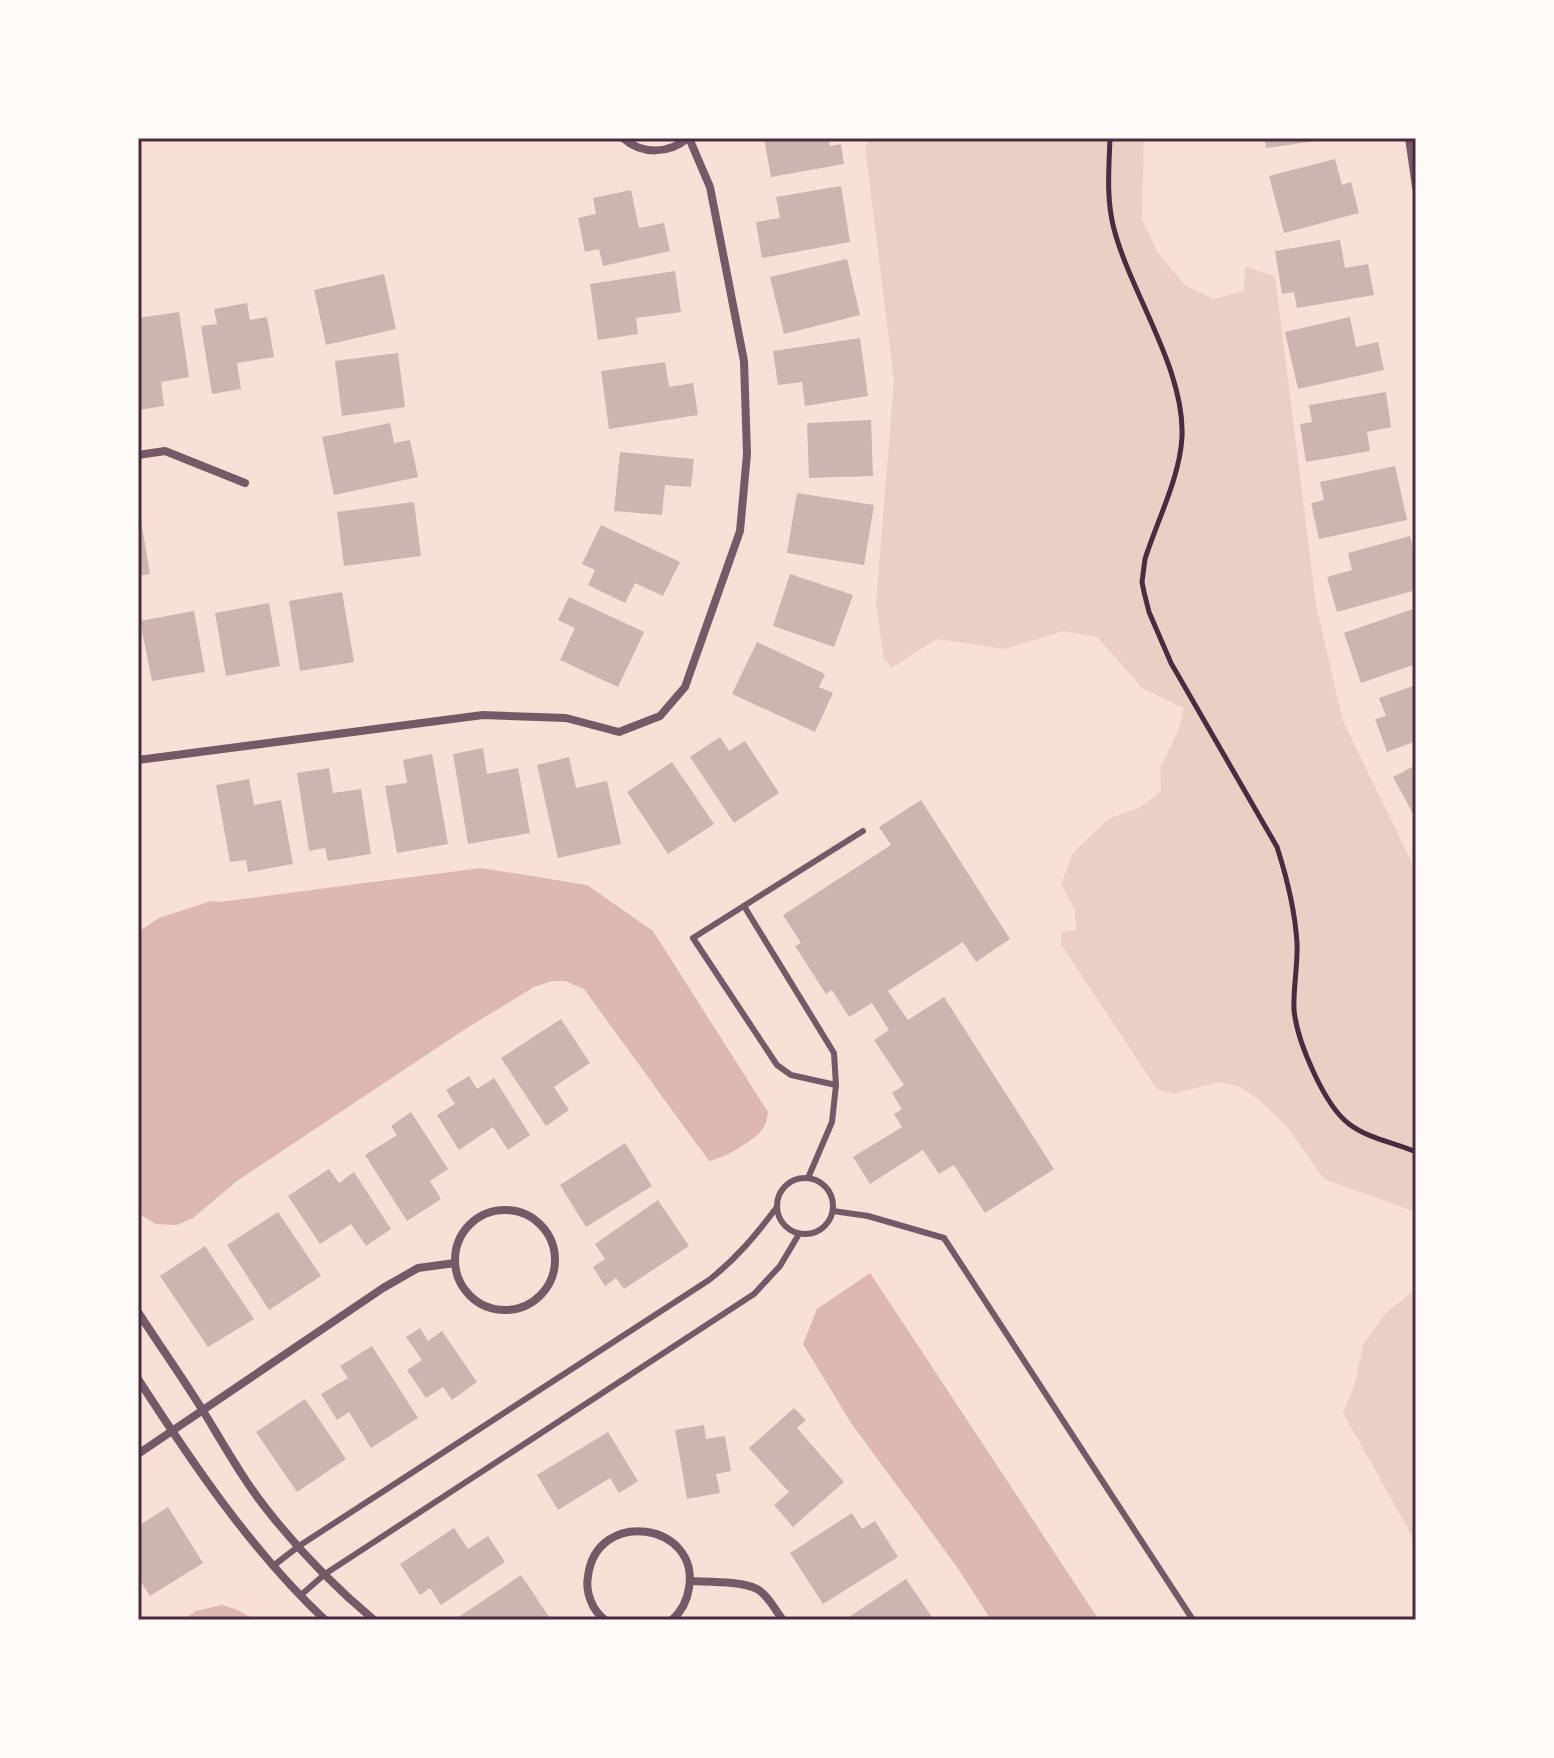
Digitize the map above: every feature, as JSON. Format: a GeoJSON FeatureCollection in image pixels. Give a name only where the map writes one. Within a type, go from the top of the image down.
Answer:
{"type":"FeatureCollection","features":[{"type":"Feature","properties":{"kind":"street"},"geometry":{"type":"LineString","coordinates":[[138,760],[483,715],[566,718],[619,732],[660,716],[685,687],[740,531],[747,454],[744,361],[710,187],[689,138],[673,148],[654,151],[636,147],[623,138]]}},
{"type":"Feature","properties":{"kind":"street"},"geometry":{"type":"LineString","coordinates":[[1409,138],[1416,187]]}},
{"type":"Feature","properties":{"kind":"street"},"geometry":{"type":"LineString","coordinates":[[138,455],[165,451],[245,483]]}},
{"type":"Feature","properties":{"kind":"street"},"geometry":{"type":"LineString","coordinates":[[501,1210],[521,1212],[538,1222],[550,1237],[555,1255],[553,1274],[540,1296],[525,1306],[508,1310],[491,1308],[468,1294],[459,1280],[455,1263],[458,1244],[467,1227],[483,1215],[501,1210]]}},
{"type":"Feature","properties":{"kind":"street"},"geometry":{"type":"LineString","coordinates":[[138,1454],[383,1288],[418,1268],[455,1263]]}},
{"type":"Feature","properties":{"kind":"street"},"geometry":{"type":"LineString","coordinates":[[138,1312],[268,1512],[325,1574],[374,1620]]}},
{"type":"Feature","properties":{"kind":"street"},"geometry":{"type":"LineString","coordinates":[[138,1379],[241,1527],[325,1620]]}},
{"type":"Feature","properties":{"kind":"street"},"geometry":{"type":"LineString","coordinates":[[605,1620],[590,1601],[586,1584],[589,1567],[607,1540],[637,1530],[654,1532],[669,1539],[688,1565],[690,1581],[687,1598],[679,1614],[672,1620]]}},
{"type":"Feature","properties":{"kind":"street"},"geometry":{"type":"LineString","coordinates":[[690,1581],[746,1585],[758,1589],[783,1620]]}},
{"type":"Feature","properties":{"kind":"lane"},"geometry":{"type":"LineString","coordinates":[[836,1085],[791,1075],[777,1065],[693,938],[863,831]]}},
{"type":"Feature","properties":{"kind":"lane"},"geometry":{"type":"LineString","coordinates":[[744,906],[834,1053],[836,1085],[832,1122],[808,1178]]}},
{"type":"Feature","properties":{"kind":"lane"},"geometry":{"type":"LineString","coordinates":[[808,1178],[817,1180],[831,1193],[833,1211],[830,1220],[817,1232],[808,1235],[791,1231],[784,1225],[777,1207],[778,1198],[790,1182],[808,1178]]}},
{"type":"Feature","properties":{"kind":"lane"},"geometry":{"type":"LineString","coordinates":[[273,1566],[299,1546],[709,1280],[752,1241],[777,1207]]}},
{"type":"Feature","properties":{"kind":"lane"},"geometry":{"type":"LineString","coordinates":[[833,1211],[868,1216],[944,1238],[1193,1620]]}},
{"type":"Feature","properties":{"kind":"lane"},"geometry":{"type":"LineString","coordinates":[[301,1595],[325,1574],[754,1294],[780,1266],[799,1234]]}},
{"type":"Feature","properties":{"kind":"path"},"geometry":{"type":"LineString","coordinates":[[1110,138],[1109,195],[1114,229],[1167,363],[1182,417],[1181,451],[1142,573],[1149,612],[1171,663],[1277,847],[1295,923],[1294,1010],[1297,1028],[1323,1092],[1338,1114],[1361,1132],[1416,1152]]}},
{"type":"Feature","properties":{"kind":"shaded area"},"geometry":{"type":"Polygon","coordinates":[[[870,138],[1144,138],[1142,219],[1158,253],[1185,285],[1214,299],[1244,291],[1245,267],[1275,276],[1316,605],[1343,721],[1416,871],[1416,1212],[1324,1179],[1288,1128],[1257,1098],[1238,1086],[1217,1082],[1175,1094],[1157,1089],[1061,944],[1062,932],[1076,930],[1075,911],[1061,884],[1073,853],[1108,819],[1141,807],[1161,791],[1160,768],[1177,733],[1184,708],[1142,688],[1097,637],[1064,631],[1005,649],[937,639],[892,668],[884,659],[876,604],[894,380],[865,146],[870,138]]]}},
{"type":"Feature","properties":{"kind":"shaded area"},"geometry":{"type":"Polygon","coordinates":[[[481,868],[587,885],[653,931],[768,1112],[761,1131],[736,1149],[709,1161],[584,989],[565,981],[552,981],[534,987],[467,1028],[237,1181],[193,1218],[177,1225],[156,1224],[142,1216],[138,1209],[138,932],[159,918],[211,901],[481,868]]]}},
{"type":"Feature","properties":{"kind":"shaded area"},"geometry":{"type":"Polygon","coordinates":[[[870,1273],[1099,1620],[991,1620],[957,1567],[851,1423],[803,1344],[817,1309],[870,1273]]]}},
{"type":"Feature","properties":{"kind":"shaded area"},"geometry":{"type":"Polygon","coordinates":[[[1416,1289],[1416,1543],[1343,1413],[1356,1380],[1363,1345],[1386,1313],[1416,1289]]]}},
{"type":"Feature","properties":{"kind":"shaded area"},"geometry":{"type":"Polygon","coordinates":[[[222,1605],[255,1620],[183,1620],[196,1611],[222,1605]]]}},
{"type":"Feature","properties":{"kind":"building"},"geometry":{"type":"Polygon","coordinates":[[[764,138],[828,138],[830,146],[841,144],[844,164],[771,177],[764,138]]]}},
{"type":"Feature","properties":{"kind":"building"},"geometry":{"type":"Polygon","coordinates":[[[1265,138],[1323,138],[1323,140],[1266,148],[1265,138]]]}},
{"type":"Feature","properties":{"kind":"building"},"geometry":{"type":"Polygon","coordinates":[[[1335,159],[1342,185],[1351,182],[1359,213],[1284,233],[1269,176],[1335,159]]]}},
{"type":"Feature","properties":{"kind":"building"},"geometry":{"type":"Polygon","coordinates":[[[841,186],[850,242],[762,258],[756,222],[780,218],[776,197],[841,186]]]}},
{"type":"Feature","properties":{"kind":"building"},"geometry":{"type":"Polygon","coordinates":[[[631,190],[639,228],[664,223],[670,251],[603,266],[599,249],[585,252],[578,218],[596,214],[593,198],[631,190]]]}},
{"type":"Feature","properties":{"kind":"building"},"geometry":{"type":"Polygon","coordinates":[[[1340,240],[1345,268],[1368,264],[1374,295],[1297,308],[1294,292],[1282,294],[1275,251],[1340,240]]]}},
{"type":"Feature","properties":{"kind":"building"},"geometry":{"type":"Polygon","coordinates":[[[847,259],[860,315],[784,334],[770,277],[847,259]]]}},
{"type":"Feature","properties":{"kind":"building"},"geometry":{"type":"Polygon","coordinates":[[[675,271],[681,312],[636,318],[638,334],[598,340],[590,284],[675,271]]]}},
{"type":"Feature","properties":{"kind":"building"},"geometry":{"type":"Polygon","coordinates":[[[384,274],[396,329],[326,345],[314,290],[384,274]]]}},
{"type":"Feature","properties":{"kind":"building"},"geometry":{"type":"Polygon","coordinates":[[[247,303],[250,320],[267,317],[274,357],[237,363],[241,389],[212,394],[201,326],[217,324],[214,309],[247,303]]]}},
{"type":"Feature","properties":{"kind":"building"},"geometry":{"type":"Polygon","coordinates":[[[179,312],[189,377],[161,382],[164,406],[138,410],[138,318],[179,312]]]}},
{"type":"Feature","properties":{"kind":"building"},"geometry":{"type":"Polygon","coordinates":[[[1350,317],[1356,347],[1378,342],[1384,370],[1298,389],[1285,332],[1350,317]]]}},
{"type":"Feature","properties":{"kind":"building"},"geometry":{"type":"Polygon","coordinates":[[[860,338],[868,396],[805,406],[802,382],[778,385],[773,351],[860,338]]]}},
{"type":"Feature","properties":{"kind":"building"},"geometry":{"type":"Polygon","coordinates":[[[398,353],[405,407],[342,416],[335,361],[398,353]]]}},
{"type":"Feature","properties":{"kind":"building"},"geometry":{"type":"Polygon","coordinates":[[[665,362],[669,387],[693,383],[698,415],[609,429],[601,371],[665,362]]]}},
{"type":"Feature","properties":{"kind":"building"},"geometry":{"type":"Polygon","coordinates":[[[1386,392],[1391,427],[1367,432],[1370,451],[1306,462],[1300,424],[1312,422],[1309,405],[1386,392]]]}},
{"type":"Feature","properties":{"kind":"building"},"geometry":{"type":"Polygon","coordinates":[[[871,420],[873,476],[809,478],[807,423],[871,420]]]}},
{"type":"Feature","properties":{"kind":"building"},"geometry":{"type":"Polygon","coordinates":[[[390,423],[394,443],[410,440],[418,477],[334,495],[322,437],[390,423]]]}},
{"type":"Feature","properties":{"kind":"building"},"geometry":{"type":"Polygon","coordinates":[[[620,452],[694,459],[691,487],[665,485],[662,515],[614,511],[620,452]]]}},
{"type":"Feature","properties":{"kind":"building"},"geometry":{"type":"Polygon","coordinates":[[[1395,466],[1407,520],[1319,539],[1311,503],[1324,500],[1320,482],[1395,466]]]}},
{"type":"Feature","properties":{"kind":"building"},"geometry":{"type":"Polygon","coordinates":[[[797,493],[874,505],[864,565],[787,553],[797,493]]]}},
{"type":"Feature","properties":{"kind":"building"},"geometry":{"type":"Polygon","coordinates":[[[414,502],[421,556],[344,566],[337,512],[414,502]]]}},
{"type":"Feature","properties":{"kind":"building"},"geometry":{"type":"Polygon","coordinates":[[[138,515],[150,574],[138,576],[138,515]]]}},
{"type":"Feature","properties":{"kind":"building"},"geometry":{"type":"Polygon","coordinates":[[[601,525],[680,562],[663,596],[635,583],[625,603],[588,585],[595,570],[582,564],[601,525]]]}},
{"type":"Feature","properties":{"kind":"building"},"geometry":{"type":"Polygon","coordinates":[[[1410,536],[1416,559],[1416,590],[1337,612],[1327,577],[1352,570],[1348,553],[1410,536]]]}},
{"type":"Feature","properties":{"kind":"building"},"geometry":{"type":"Polygon","coordinates":[[[790,574],[853,595],[834,647],[773,626],[790,574]]]}},
{"type":"Feature","properties":{"kind":"building"},"geometry":{"type":"Polygon","coordinates":[[[342,592],[354,662],[300,671],[289,601],[342,592]]]}},
{"type":"Feature","properties":{"kind":"building"},"geometry":{"type":"Polygon","coordinates":[[[569,597],[644,632],[618,687],[560,660],[575,628],[558,620],[569,597]]]}},
{"type":"Feature","properties":{"kind":"building"},"geometry":{"type":"Polygon","coordinates":[[[269,603],[280,666],[226,676],[215,613],[269,603]]]}},
{"type":"Feature","properties":{"kind":"building"},"geometry":{"type":"Polygon","coordinates":[[[1416,608],[1416,664],[1361,683],[1344,633],[1416,608]]]}},
{"type":"Feature","properties":{"kind":"building"},"geometry":{"type":"Polygon","coordinates":[[[194,611],[205,672],[152,681],[140,621],[194,611]]]}},
{"type":"Feature","properties":{"kind":"building"},"geometry":{"type":"Polygon","coordinates":[[[757,642],[825,674],[819,687],[833,693],[815,732],[732,694],[757,642]]]}},
{"type":"Feature","properties":{"kind":"building"},"geometry":{"type":"Polygon","coordinates":[[[1416,685],[1416,741],[1387,752],[1375,719],[1386,716],[1379,698],[1416,685]]]}},
{"type":"Feature","properties":{"kind":"building"},"geometry":{"type":"Polygon","coordinates":[[[720,737],[729,751],[745,741],[779,793],[734,823],[690,757],[720,737]]]}},
{"type":"Feature","properties":{"kind":"building"},"geometry":{"type":"Polygon","coordinates":[[[483,748],[487,774],[518,768],[530,833],[468,844],[453,754],[483,748]]]}},
{"type":"Feature","properties":{"kind":"building"},"geometry":{"type":"Polygon","coordinates":[[[432,754],[448,844],[397,853],[385,786],[407,783],[403,760],[432,754]]]}},
{"type":"Feature","properties":{"kind":"building"},"geometry":{"type":"Polygon","coordinates":[[[569,757],[576,788],[607,781],[621,844],[558,858],[537,765],[569,757]]]}},
{"type":"Feature","properties":{"kind":"building"},"geometry":{"type":"Polygon","coordinates":[[[672,762],[714,824],[668,854],[627,792],[672,762]]]}},
{"type":"Feature","properties":{"kind":"building"},"geometry":{"type":"Polygon","coordinates":[[[1416,765],[1416,819],[1393,777],[1416,765]]]}},
{"type":"Feature","properties":{"kind":"building"},"geometry":{"type":"Polygon","coordinates":[[[329,768],[333,793],[361,789],[371,854],[328,861],[325,848],[309,851],[297,773],[329,768]]]}},
{"type":"Feature","properties":{"kind":"building"},"geometry":{"type":"Polygon","coordinates":[[[249,779],[254,805],[281,800],[293,864],[248,872],[246,860],[230,862],[216,785],[249,779]]]}},
{"type":"Feature","properties":{"kind":"building"},"geometry":{"type":"Polygon","coordinates":[[[921,800],[1010,939],[976,962],[963,942],[888,991],[908,1020],[944,997],[1054,1169],[985,1213],[954,1165],[939,1174],[923,1150],[870,1184],[853,1157],[902,1127],[894,1114],[902,1109],[892,1093],[904,1085],[874,1040],[889,1030],[872,1003],[849,1017],[832,990],[826,994],[795,946],[801,943],[783,915],[891,845],[879,827],[921,800]]]}},
{"type":"Feature","properties":{"kind":"building"},"geometry":{"type":"Polygon","coordinates":[[[561,1019],[590,1063],[554,1087],[569,1110],[546,1126],[501,1058],[561,1019]]]}},
{"type":"Feature","properties":{"kind":"building"},"geometry":{"type":"Polygon","coordinates":[[[469,1076],[477,1089],[494,1078],[530,1135],[508,1150],[493,1127],[459,1150],[437,1115],[455,1104],[446,1090],[469,1076]]]}},
{"type":"Feature","properties":{"kind":"building"},"geometry":{"type":"Polygon","coordinates":[[[411,1112],[448,1169],[430,1181],[441,1199],[407,1221],[365,1155],[397,1135],[391,1126],[411,1112]]]}},
{"type":"Feature","properties":{"kind":"building"},"geometry":{"type":"Polygon","coordinates":[[[625,1143],[652,1186],[586,1227],[560,1185],[625,1143]]]}},
{"type":"Feature","properties":{"kind":"building"},"geometry":{"type":"Polygon","coordinates":[[[329,1169],[339,1183],[354,1172],[391,1229],[366,1246],[351,1224],[320,1244],[288,1196],[329,1169]]]}},
{"type":"Feature","properties":{"kind":"building"},"geometry":{"type":"Polygon","coordinates":[[[658,1200],[689,1246],[624,1289],[616,1278],[605,1286],[593,1267],[605,1259],[595,1244],[658,1200]]]}},
{"type":"Feature","properties":{"kind":"building"},"geometry":{"type":"Polygon","coordinates":[[[278,1212],[321,1276],[269,1310],[227,1245],[278,1212]]]}},
{"type":"Feature","properties":{"kind":"building"},"geometry":{"type":"Polygon","coordinates":[[[205,1246],[254,1319],[208,1347],[160,1276],[205,1246]]]}},
{"type":"Feature","properties":{"kind":"building"},"geometry":{"type":"Polygon","coordinates":[[[420,1328],[428,1341],[442,1331],[477,1382],[452,1400],[443,1387],[426,1398],[407,1370],[422,1360],[406,1337],[420,1328]]]}},
{"type":"Feature","properties":{"kind":"building"},"geometry":{"type":"Polygon","coordinates":[[[372,1346],[418,1418],[371,1448],[349,1412],[337,1420],[321,1394],[348,1378],[340,1366],[372,1346]]]}},
{"type":"Feature","properties":{"kind":"building"},"geometry":{"type":"Polygon","coordinates":[[[305,1399],[346,1459],[297,1492],[256,1432],[305,1399]]]}},
{"type":"Feature","properties":{"kind":"building"},"geometry":{"type":"Polygon","coordinates":[[[794,1408],[806,1420],[797,1428],[844,1482],[793,1527],[774,1505],[789,1492],[749,1448],[794,1408]]]}},
{"type":"Feature","properties":{"kind":"building"},"geometry":{"type":"Polygon","coordinates":[[[704,1425],[706,1439],[725,1436],[731,1471],[716,1474],[720,1493],[687,1499],[675,1430],[704,1425]]]}},
{"type":"Feature","properties":{"kind":"building"},"geometry":{"type":"Polygon","coordinates":[[[608,1432],[638,1481],[619,1493],[610,1478],[558,1510],[537,1475],[608,1432]]]}},
{"type":"Feature","properties":{"kind":"building"},"geometry":{"type":"Polygon","coordinates":[[[168,1507],[203,1563],[150,1596],[138,1577],[138,1526],[168,1507]]]}},
{"type":"Feature","properties":{"kind":"building"},"geometry":{"type":"Polygon","coordinates":[[[852,1513],[862,1529],[875,1521],[898,1557],[823,1604],[790,1553],[852,1513]]]}},
{"type":"Feature","properties":{"kind":"building"},"geometry":{"type":"Polygon","coordinates":[[[454,1528],[468,1549],[488,1536],[505,1562],[441,1605],[430,1588],[420,1595],[400,1564],[454,1528]]]}},
{"type":"Feature","properties":{"kind":"building"},"geometry":{"type":"Polygon","coordinates":[[[521,1575],[551,1620],[454,1620],[521,1575]]]}},
{"type":"Feature","properties":{"kind":"building"},"geometry":{"type":"Polygon","coordinates":[[[906,1579],[934,1620],[851,1620],[849,1617],[906,1579]]]}}]}
